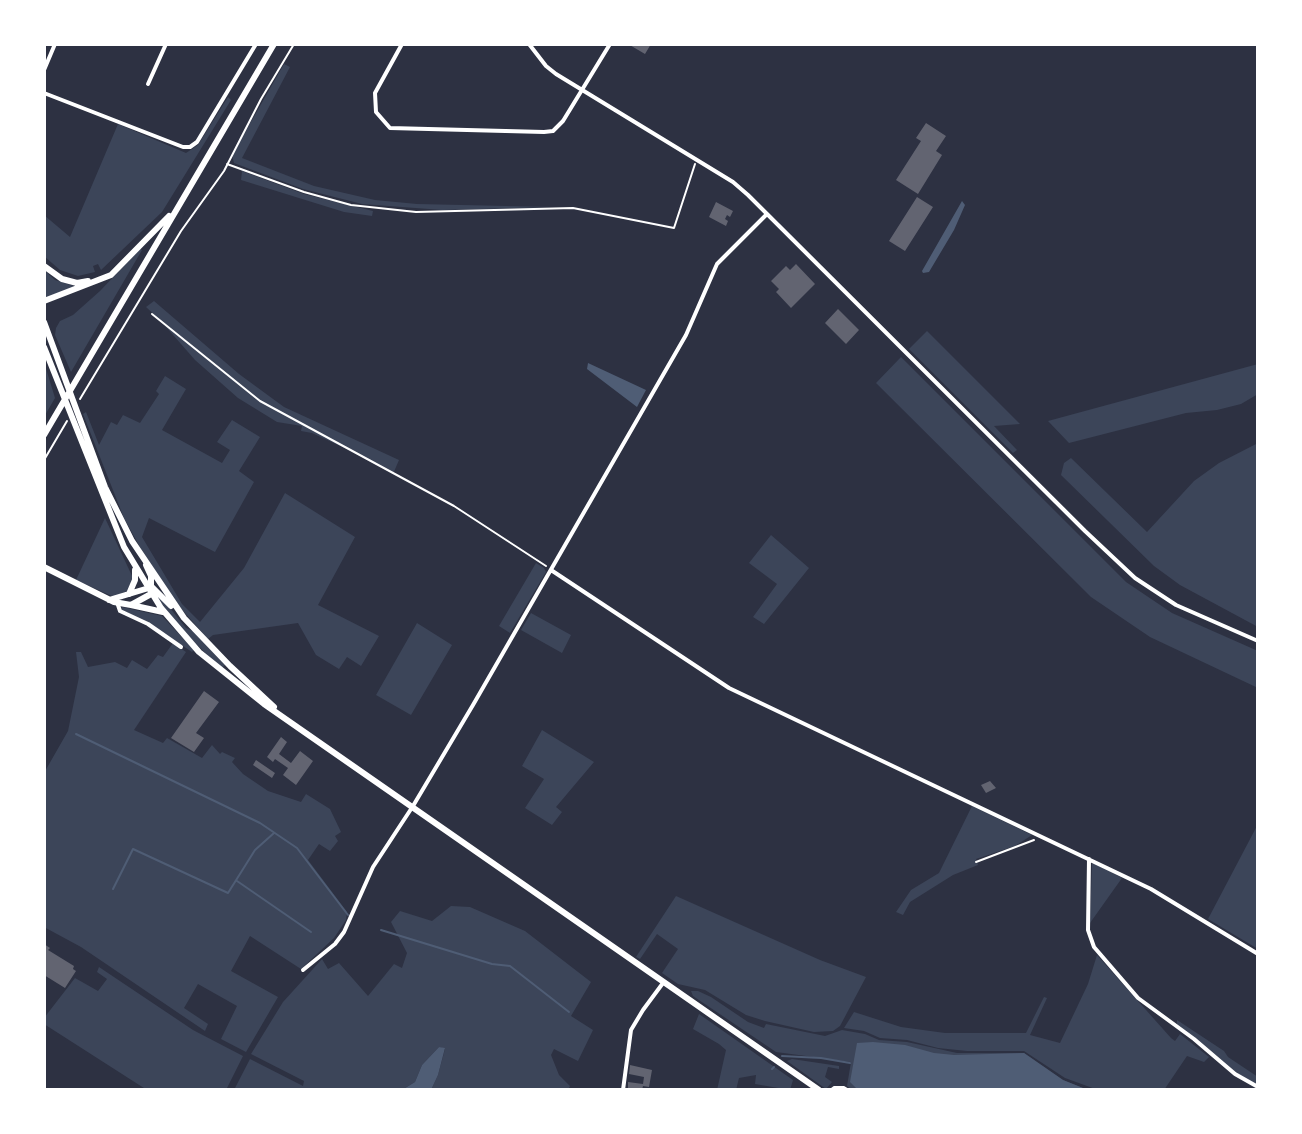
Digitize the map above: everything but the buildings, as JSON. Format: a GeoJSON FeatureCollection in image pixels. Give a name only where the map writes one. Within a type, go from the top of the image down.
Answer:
{"type":"FeatureCollection","features":[{"type":"Feature","properties":{"kind":"main road"},"geometry":{"type":"LineString","coordinates":[[44,435],[274,44]]}},
{"type":"Feature","properties":{"kind":"main road"},"geometry":{"type":"LineString","coordinates":[[44,301],[111,275],[177,208]]}},
{"type":"Feature","properties":{"kind":"main road"},"geometry":{"type":"LineString","coordinates":[[44,266],[62,279],[77,283],[111,275]]}},
{"type":"Feature","properties":{"kind":"main road"},"geometry":{"type":"LineString","coordinates":[[44,322],[59,373],[124,547],[164,612],[199,652],[221,672],[819,1090]]}},
{"type":"Feature","properties":{"kind":"main road"},"geometry":{"type":"LineString","coordinates":[[44,346],[59,373]]}},
{"type":"Feature","properties":{"kind":"main road"},"geometry":{"type":"LineString","coordinates":[[78,426],[115,511],[148,569],[150,590],[184,618],[279,712]]}},
{"type":"Feature","properties":{"kind":"main road"},"geometry":{"type":"LineString","coordinates":[[132,541],[184,618]]}},
{"type":"Feature","properties":{"kind":"main road"},"geometry":{"type":"LineString","coordinates":[[129,594],[135,580],[135,566]]}},
{"type":"Feature","properties":{"kind":"main road"},"geometry":{"type":"LineString","coordinates":[[44,567],[114,601],[164,612]]}},
{"type":"Feature","properties":{"kind":"main road"},"geometry":{"type":"LineString","coordinates":[[114,601],[150,590]]}},
{"type":"Feature","properties":{"kind":"main road"},"geometry":{"type":"LineString","coordinates":[[131,605],[150,590]]}},
{"type":"Feature","properties":{"kind":"street"},"geometry":{"type":"LineString","coordinates":[[44,70],[55,44]]}},
{"type":"Feature","properties":{"kind":"street"},"geometry":{"type":"LineString","coordinates":[[148,84],[166,44]]}},
{"type":"Feature","properties":{"kind":"street"},"geometry":{"type":"LineString","coordinates":[[44,93],[183,147],[190,147],[197,142],[256,44]]}},
{"type":"Feature","properties":{"kind":"street"},"geometry":{"type":"LineString","coordinates":[[402,44],[379,84],[374,104],[379,118],[396,130],[548,132],[563,121],[610,44]]}},
{"type":"Feature","properties":{"kind":"street"},"geometry":{"type":"LineString","coordinates":[[529,44],[546,66],[733,182],[1119,564],[1155,593],[1176,605],[1258,641]]}},
{"type":"Feature","properties":{"kind":"street"},"geometry":{"type":"LineString","coordinates":[[303,970],[335,944],[344,932],[367,877],[413,806],[686,335],[717,264],[767,214]]}},
{"type":"Feature","properties":{"kind":"street"},"geometry":{"type":"LineString","coordinates":[[551,570],[729,688],[1162,895],[1258,954]]}},
{"type":"Feature","properties":{"kind":"street"},"geometry":{"type":"LineString","coordinates":[[114,601],[120,611],[148,624],[181,647]]}},
{"type":"Feature","properties":{"kind":"street"},"geometry":{"type":"LineString","coordinates":[[1089,859],[1088,930],[1094,947],[1138,998],[1235,1074],[1258,1087]]}},
{"type":"Feature","properties":{"kind":"street"},"geometry":{"type":"LineString","coordinates":[[623,1090],[631,1030],[664,982]]}},
{"type":"Feature","properties":{"kind":"path"},"geometry":{"type":"LineString","coordinates":[[78,402],[181,231],[227,164],[294,44]]}},
{"type":"Feature","properties":{"kind":"path"},"geometry":{"type":"LineString","coordinates":[[227,164],[304,192],[351,205],[430,212],[573,208],[674,228],[697,160]]}},
{"type":"Feature","properties":{"kind":"path"},"geometry":{"type":"LineString","coordinates":[[152,314],[260,401],[454,506],[551,570]]}},
{"type":"Feature","properties":{"kind":"path"},"geometry":{"type":"LineString","coordinates":[[44,460],[70,415]]}},
{"type":"Feature","properties":{"kind":"path"},"geometry":{"type":"LineString","coordinates":[[976,862],[1042,836]]}},
{"type":"Feature","properties":{"kind":"path"},"geometry":{"type":"LineString","coordinates":[[830,1090],[844,1087],[849,1090]]}},
{"type":"Feature","properties":{"kind":"shaded area"},"geometry":{"type":"Polygon","coordinates":[[[284,64],[290,67],[242,158],[314,186],[375,200],[552,207],[442,210],[362,204],[303,189],[234,163],[232,155],[284,64]]]}},
{"type":"Feature","properties":{"kind":"shaded area"},"geometry":{"type":"Polygon","coordinates":[[[228,97],[231,100],[162,212],[101,270],[98,264],[93,266],[95,272],[78,276],[60,270],[44,256],[44,215],[70,237],[118,124],[186,153],[198,145],[228,97]]]}},
{"type":"Feature","properties":{"kind":"shaded area"},"geometry":{"type":"Polygon","coordinates":[[[242,171],[304,194],[373,211],[372,216],[344,212],[241,180],[242,171]]]}},
{"type":"Feature","properties":{"kind":"shaded area"},"geometry":{"type":"Polygon","coordinates":[[[962,201],[965,205],[954,230],[929,272],[923,273],[922,271],[962,201]]]}},
{"type":"Feature","properties":{"kind":"shaded area"},"geometry":{"type":"Polygon","coordinates":[[[140,249],[71,372],[55,335],[56,328],[60,321],[73,315],[100,291],[140,249]]]}},
{"type":"Feature","properties":{"kind":"shaded area"},"geometry":{"type":"Polygon","coordinates":[[[44,270],[55,280],[74,286],[44,299],[44,270]]]}},
{"type":"Feature","properties":{"kind":"shaded area"},"geometry":{"type":"Polygon","coordinates":[[[154,301],[239,374],[284,407],[399,460],[393,474],[358,454],[301,431],[302,426],[277,422],[238,398],[195,360],[146,307],[154,301]]]}},
{"type":"Feature","properties":{"kind":"shaded area"},"geometry":{"type":"Polygon","coordinates":[[[927,331],[1020,424],[994,426],[1017,450],[1013,453],[909,349],[927,331]]]}},
{"type":"Feature","properties":{"kind":"shaded area"},"geometry":{"type":"Polygon","coordinates":[[[901,357],[1126,582],[1172,613],[1258,651],[1258,688],[1150,637],[1091,597],[876,383],[901,357]]]}},
{"type":"Feature","properties":{"kind":"shaded area"},"geometry":{"type":"Polygon","coordinates":[[[44,362],[55,398],[44,417],[44,362]]]}},
{"type":"Feature","properties":{"kind":"shaded area"},"geometry":{"type":"Polygon","coordinates":[[[588,363],[646,390],[637,407],[587,369],[588,363]]]}},
{"type":"Feature","properties":{"kind":"shaded area"},"geometry":{"type":"Polygon","coordinates":[[[1258,364],[1258,394],[1241,404],[1186,413],[1069,443],[1048,421],[1258,364]]]}},
{"type":"Feature","properties":{"kind":"shaded area"},"geometry":{"type":"Polygon","coordinates":[[[165,376],[186,389],[162,430],[222,463],[230,450],[217,442],[232,420],[260,437],[239,471],[254,482],[215,552],[149,518],[142,537],[182,604],[200,622],[244,568],[285,493],[355,537],[318,605],[379,636],[361,666],[347,657],[339,669],[316,655],[298,623],[213,635],[208,639],[177,604],[124,518],[83,414],[86,412],[99,445],[111,422],[117,425],[123,415],[140,423],[159,394],[156,391],[165,376]]]}},
{"type":"Feature","properties":{"kind":"shaded area"},"geometry":{"type":"Polygon","coordinates":[[[1258,443],[1258,627],[1180,585],[1154,566],[1061,475],[1064,463],[1071,458],[1147,532],[1194,481],[1219,463],[1258,443]]]}},
{"type":"Feature","properties":{"kind":"shaded area"},"geometry":{"type":"Polygon","coordinates":[[[105,518],[133,578],[127,591],[114,597],[76,580],[105,518]]]}},
{"type":"Feature","properties":{"kind":"shaded area"},"geometry":{"type":"Polygon","coordinates":[[[771,535],[809,568],[764,624],[753,617],[777,584],[749,563],[771,535]]]}},
{"type":"Feature","properties":{"kind":"shaded area"},"geometry":{"type":"Polygon","coordinates":[[[536,563],[546,572],[510,633],[499,626],[536,563]]]}},
{"type":"Feature","properties":{"kind":"shaded area"},"geometry":{"type":"Polygon","coordinates":[[[156,595],[225,665],[221,669],[171,618],[156,595]]]}},
{"type":"Feature","properties":{"kind":"shaded area"},"geometry":{"type":"Polygon","coordinates":[[[122,607],[162,616],[194,650],[192,652],[147,622],[122,610],[122,607]]]}},
{"type":"Feature","properties":{"kind":"shaded area"},"geometry":{"type":"Polygon","coordinates":[[[531,613],[571,635],[562,653],[521,630],[531,613]]]}},
{"type":"Feature","properties":{"kind":"shaded area"},"geometry":{"type":"Polygon","coordinates":[[[417,623],[452,645],[411,715],[376,695],[417,623]]]}},
{"type":"Feature","properties":{"kind":"shaded area"},"geometry":{"type":"Polygon","coordinates":[[[173,643],[186,652],[134,730],[163,743],[167,738],[202,758],[212,745],[220,754],[222,752],[235,758],[232,762],[243,774],[268,791],[301,802],[306,794],[330,809],[341,832],[335,836],[338,841],[330,851],[319,844],[308,860],[347,912],[346,920],[334,938],[301,969],[250,936],[231,971],[278,997],[246,1052],[221,1039],[237,1006],[198,984],[184,1008],[208,1024],[205,1031],[81,947],[44,927],[44,773],[68,731],[79,677],[76,652],[81,652],[88,667],[115,662],[127,668],[132,660],[147,669],[158,655],[163,657],[173,643]]]}},
{"type":"Feature","properties":{"kind":"shaded area"},"geometry":{"type":"Polygon","coordinates":[[[542,730],[594,762],[556,807],[562,812],[552,825],[525,808],[544,779],[522,766],[542,730]]]}},
{"type":"Feature","properties":{"kind":"shaded area"},"geometry":{"type":"Polygon","coordinates":[[[972,806],[1032,835],[1015,846],[976,859],[978,865],[953,875],[910,902],[903,915],[896,912],[911,890],[939,873],[972,806]]]}},
{"type":"Feature","properties":{"kind":"shaded area"},"geometry":{"type":"Polygon","coordinates":[[[1258,824],[1258,949],[1208,919],[1258,824]]]}},
{"type":"Feature","properties":{"kind":"shaded area"},"geometry":{"type":"Polygon","coordinates":[[[1092,864],[1122,878],[1090,923],[1092,864]]]}},
{"type":"Feature","properties":{"kind":"shaded area"},"geometry":{"type":"Polygon","coordinates":[[[676,896],[820,960],[866,977],[840,1026],[833,1031],[814,1032],[765,1021],[746,1015],[705,990],[678,984],[662,973],[678,949],[657,934],[640,959],[636,957],[676,896]]]}},
{"type":"Feature","properties":{"kind":"shaded area"},"geometry":{"type":"Polygon","coordinates":[[[451,906],[470,907],[525,931],[591,982],[571,1016],[593,1030],[578,1061],[554,1049],[551,1055],[559,1075],[570,1086],[568,1090],[431,1090],[445,1049],[439,1047],[422,1065],[415,1082],[402,1090],[234,1090],[250,1059],[303,1086],[304,1081],[251,1054],[283,1002],[322,959],[328,969],[339,963],[368,996],[394,964],[402,968],[407,953],[391,922],[400,911],[432,921],[451,906]]]}},
{"type":"Feature","properties":{"kind":"shaded area"},"geometry":{"type":"Polygon","coordinates":[[[1097,955],[1171,1038],[1175,1041],[1180,1034],[1209,1057],[1204,1062],[1187,1056],[1164,1090],[1098,1090],[1065,1078],[1024,1051],[938,1048],[844,1028],[854,1012],[901,1027],[945,1033],[1026,1033],[1044,997],[1047,998],[1030,1035],[1060,1043],[1088,984],[1097,955]]]}},
{"type":"Feature","properties":{"kind":"shaded area"},"geometry":{"type":"Polygon","coordinates":[[[99,967],[193,1030],[243,1056],[226,1090],[147,1090],[44,1024],[44,1018],[75,978],[98,991],[107,979],[97,972],[99,967]]]}},
{"type":"Feature","properties":{"kind":"shaded area"},"geometry":{"type":"Polygon","coordinates":[[[691,991],[711,997],[748,1022],[764,1028],[766,1024],[825,1036],[842,1030],[879,1040],[907,1042],[957,1053],[1024,1053],[1063,1080],[1088,1090],[852,1090],[847,1086],[851,1062],[776,1052],[693,996],[691,991]]]}},
{"type":"Feature","properties":{"kind":"shaded area"},"geometry":{"type":"Polygon","coordinates":[[[699,1014],[793,1080],[790,1090],[755,1084],[756,1075],[739,1078],[736,1090],[717,1090],[726,1050],[693,1029],[699,1014]]]}},
{"type":"Feature","properties":{"kind":"shaded area"},"geometry":{"type":"Polygon","coordinates":[[[1177,1020],[1258,1077],[1258,1086],[1230,1069],[1177,1024],[1177,1020]]]}},
{"type":"Feature","properties":{"kind":"shaded area"},"geometry":{"type":"Polygon","coordinates":[[[873,1042],[954,1055],[1024,1053],[1063,1080],[1088,1090],[858,1090],[850,1082],[857,1043],[873,1042]]]}},
{"type":"Feature","properties":{"kind":"shaded area"},"geometry":{"type":"Polygon","coordinates":[[[439,1047],[445,1048],[431,1090],[402,1090],[415,1082],[422,1065],[439,1047]]]}},
{"type":"Feature","properties":{"kind":"shaded area"},"geometry":{"type":"Polygon","coordinates":[[[792,1059],[839,1066],[839,1069],[828,1067],[825,1077],[832,1082],[826,1089],[787,1061],[792,1059]]]}},
{"type":"Feature","properties":{"kind":"waterway"},"geometry":{"type":"LineString","coordinates":[[76,734],[260,823],[297,848],[348,915]]}},
{"type":"Feature","properties":{"kind":"waterway"},"geometry":{"type":"LineString","coordinates":[[113,889],[133,849],[228,893],[255,850],[274,833]]}},
{"type":"Feature","properties":{"kind":"waterway"},"geometry":{"type":"LineString","coordinates":[[237,881],[311,932]]}},
{"type":"Feature","properties":{"kind":"waterway"},"geometry":{"type":"LineString","coordinates":[[381,930],[492,964],[510,966],[569,1012]]}},
{"type":"Feature","properties":{"kind":"waterway"},"geometry":{"type":"LineString","coordinates":[[782,1056],[850,1063]]}}]}
